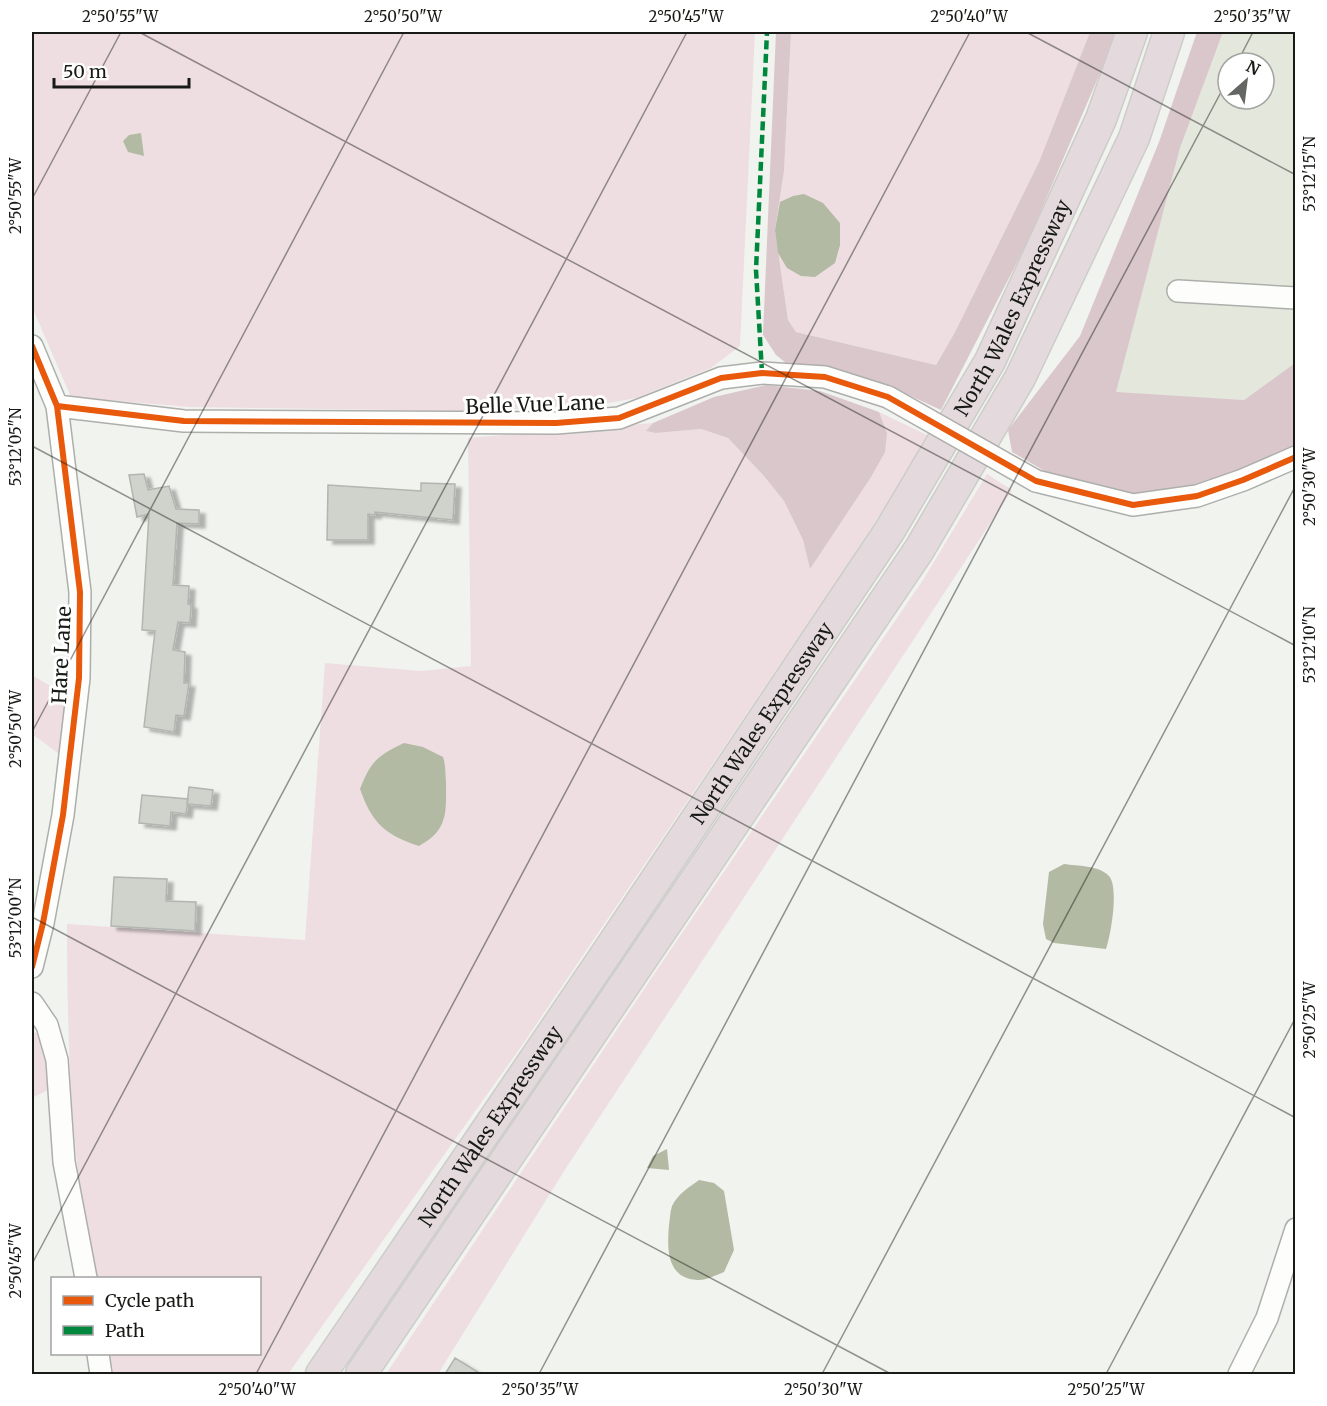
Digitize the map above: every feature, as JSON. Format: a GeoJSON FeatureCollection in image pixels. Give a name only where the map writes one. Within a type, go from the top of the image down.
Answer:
{"type":"FeatureCollection","features":[{"type":"Feature","properties":{"kind":"highway","name":"North Wales Expressway"},"geometry":{"type":"LineString","coordinates":[[321,1374],[890,530],[990,361],[1101,118],[1132,32]]}},
{"type":"Feature","properties":{"kind":"highway","name":"North Wales Expressway"},"geometry":{"type":"LineString","coordinates":[[361,1374],[919,550],[1020,378],[1134,138],[1169,32]]}},
{"type":"Feature","properties":{"kind":"street"},"geometry":{"type":"LineString","coordinates":[[1145,103],[1178,32]]}},
{"type":"Feature","properties":{"kind":"street"},"geometry":{"type":"LineString","coordinates":[[1178,291],[1296,298]]}},
{"type":"Feature","properties":{"kind":"street","name":"Hare Lane"},"geometry":{"type":"LineString","coordinates":[[32,346],[57,406],[80,592],[79,678],[63,815],[43,923],[32,967]]}},
{"type":"Feature","properties":{"kind":"street","name":"Belle Vue Lane"},"geometry":{"type":"LineString","coordinates":[[57,406],[184,421],[556,423],[619,418],[721,378],[762,373],[825,377],[888,397],[1036,481],[1133,505],[1197,496],[1243,480],[1296,457]]}},
{"type":"Feature","properties":{"kind":"street"},"geometry":{"type":"LineString","coordinates":[[32,1003],[47,1025],[57,1060],[64,1162],[86,1277]]}},
{"type":"Feature","properties":{"kind":"street"},"geometry":{"type":"LineString","coordinates":[[1239,1374],[1267,1318],[1296,1229]]}},
{"type":"Feature","properties":{"kind":"street"},"geometry":{"type":"LineString","coordinates":[[98,1355],[101,1374]]}},
{"type":"Feature","properties":{"kind":"shaded area"},"geometry":{"type":"Polygon","coordinates":[[[32,32],[755,32],[740,346],[711,368],[636,398],[598,405],[471,411],[189,407],[71,397],[32,307],[32,32]]]}},
{"type":"Feature","properties":{"kind":"shaded area"},"geometry":{"type":"Polygon","coordinates":[[[776,32],[791,32],[784,171],[775,230],[788,320],[796,332],[936,365],[955,332],[1039,162],[1090,32],[1115,32],[1110,50],[1027,243],[941,410],[889,386],[825,369],[786,363],[776,355],[763,335],[776,32]]]}},
{"type":"Feature","properties":{"kind":"shaded area"},"geometry":{"type":"Polygon","coordinates":[[[791,32],[1090,32],[1039,162],[955,332],[936,365],[796,332],[788,320],[775,230],[784,171],[791,32]]]}},
{"type":"Feature","properties":{"kind":"shaded area"},"geometry":{"type":"Polygon","coordinates":[[[1197,32],[1223,32],[1180,148],[1116,392],[1244,400],[1295,363],[1295,450],[1194,489],[1134,498],[1048,473],[1012,452],[1008,430],[1080,336],[1159,142],[1197,32]]]}},
{"type":"Feature","properties":{"kind":"shaded area"},"geometry":{"type":"Polygon","coordinates":[[[1223,32],[1295,32],[1295,363],[1244,400],[1115,393],[1180,148],[1223,32]]]}},
{"type":"Feature","properties":{"kind":"shaded area"},"geometry":{"type":"Polygon","coordinates":[[[141,133],[144,156],[128,152],[123,141],[129,135],[141,133]]]}},
{"type":"Feature","properties":{"kind":"shaded area"},"geometry":{"type":"Polygon","coordinates":[[[804,194],[823,203],[840,223],[840,245],[835,263],[815,277],[801,276],[787,268],[778,253],[775,230],[780,202],[804,194]]]}},
{"type":"Feature","properties":{"kind":"shaded area"},"geometry":{"type":"Polygon","coordinates":[[[766,385],[820,391],[879,412],[887,433],[885,452],[871,477],[810,569],[803,540],[784,501],[728,438],[701,429],[656,433],[646,431],[653,423],[714,397],[766,385]]]}},
{"type":"Feature","properties":{"kind":"shaded area"},"geometry":{"type":"Polygon","coordinates":[[[879,412],[931,437],[523,1044],[288,1374],[114,1374],[109,1355],[261,1355],[261,1277],[94,1277],[75,1146],[69,1057],[67,924],[305,940],[325,663],[421,671],[471,666],[468,438],[653,423],[647,431],[656,433],[701,429],[728,438],[784,501],[803,540],[810,568],[887,433],[879,412]]]}},
{"type":"Feature","properties":{"kind":"shaded area"},"geometry":{"type":"Polygon","coordinates":[[[987,474],[1012,490],[566,1168],[438,1374],[386,1374],[665,958],[923,580],[987,474]]]}},
{"type":"Feature","properties":{"kind":"shaded area"},"geometry":{"type":"Polygon","coordinates":[[[32,675],[67,696],[59,754],[32,734],[32,675]]]}},
{"type":"Feature","properties":{"kind":"shaded area"},"geometry":{"type":"Polygon","coordinates":[[[404,743],[423,747],[443,757],[445,763],[444,819],[436,833],[419,846],[397,837],[381,826],[370,811],[360,789],[376,760],[404,743]]]}},
{"type":"Feature","properties":{"kind":"shaded area"},"geometry":{"type":"Polygon","coordinates":[[[1064,864],[1100,870],[1109,876],[1112,882],[1114,900],[1106,949],[1054,943],[1046,939],[1043,924],[1049,872],[1064,864]]]}},
{"type":"Feature","properties":{"kind":"shaded area"},"geometry":{"type":"Polygon","coordinates":[[[43,1032],[48,1090],[32,1098],[32,1033],[43,1032]]]}},
{"type":"Feature","properties":{"kind":"shaded area"},"geometry":{"type":"Polygon","coordinates":[[[667,1149],[669,1170],[647,1168],[653,1156],[667,1149]]]}},
{"type":"Feature","properties":{"kind":"shaded area"},"geometry":{"type":"Polygon","coordinates":[[[699,1180],[714,1183],[724,1191],[734,1250],[724,1272],[700,1280],[679,1274],[671,1260],[668,1243],[672,1206],[680,1195],[699,1180]]]}},
{"type":"Feature","properties":{"kind":"building"},"geometry":{"type":"Polygon","coordinates":[[[144,474],[148,490],[169,486],[176,509],[199,510],[199,524],[177,523],[173,585],[189,586],[188,604],[191,605],[190,623],[178,622],[173,650],[185,652],[184,683],[189,683],[184,716],[176,715],[174,732],[144,727],[155,631],[142,630],[149,514],[137,517],[129,475],[144,474]]]}},
{"type":"Feature","properties":{"kind":"building"},"geometry":{"type":"Polygon","coordinates":[[[421,483],[455,484],[453,520],[375,512],[375,515],[368,514],[368,540],[327,540],[328,485],[421,491],[421,483]]]}},
{"type":"Feature","properties":{"kind":"building"},"geometry":{"type":"Polygon","coordinates":[[[189,787],[213,790],[211,806],[187,804],[189,787]]]}},
{"type":"Feature","properties":{"kind":"building"},"geometry":{"type":"Polygon","coordinates":[[[142,795],[188,799],[186,814],[171,812],[170,826],[139,823],[142,795]]]}},
{"type":"Feature","properties":{"kind":"building"},"geometry":{"type":"Polygon","coordinates":[[[114,877],[167,879],[166,901],[196,902],[195,931],[111,926],[114,877]]]}},
{"type":"Feature","properties":{"kind":"building"},"geometry":{"type":"Polygon","coordinates":[[[455,1358],[481,1374],[445,1374],[455,1358]]]}},
{"type":"Feature","properties":{"kind":"marked path"},"geometry":{"type":"LineString","coordinates":[[762,373],[756,270],[767,32]]}},
{"type":"Feature","properties":{"kind":"cycle path"},"geometry":{"type":"LineString","coordinates":[[32,346],[57,406],[80,592],[79,678],[63,815],[43,923],[32,967]]}},
{"type":"Feature","properties":{"kind":"cycle path"},"geometry":{"type":"LineString","coordinates":[[57,406],[184,421],[556,423],[619,418],[721,378],[762,373],[825,377],[888,397],[1036,481],[1133,505],[1197,496],[1243,480],[1296,457]]}}]}
